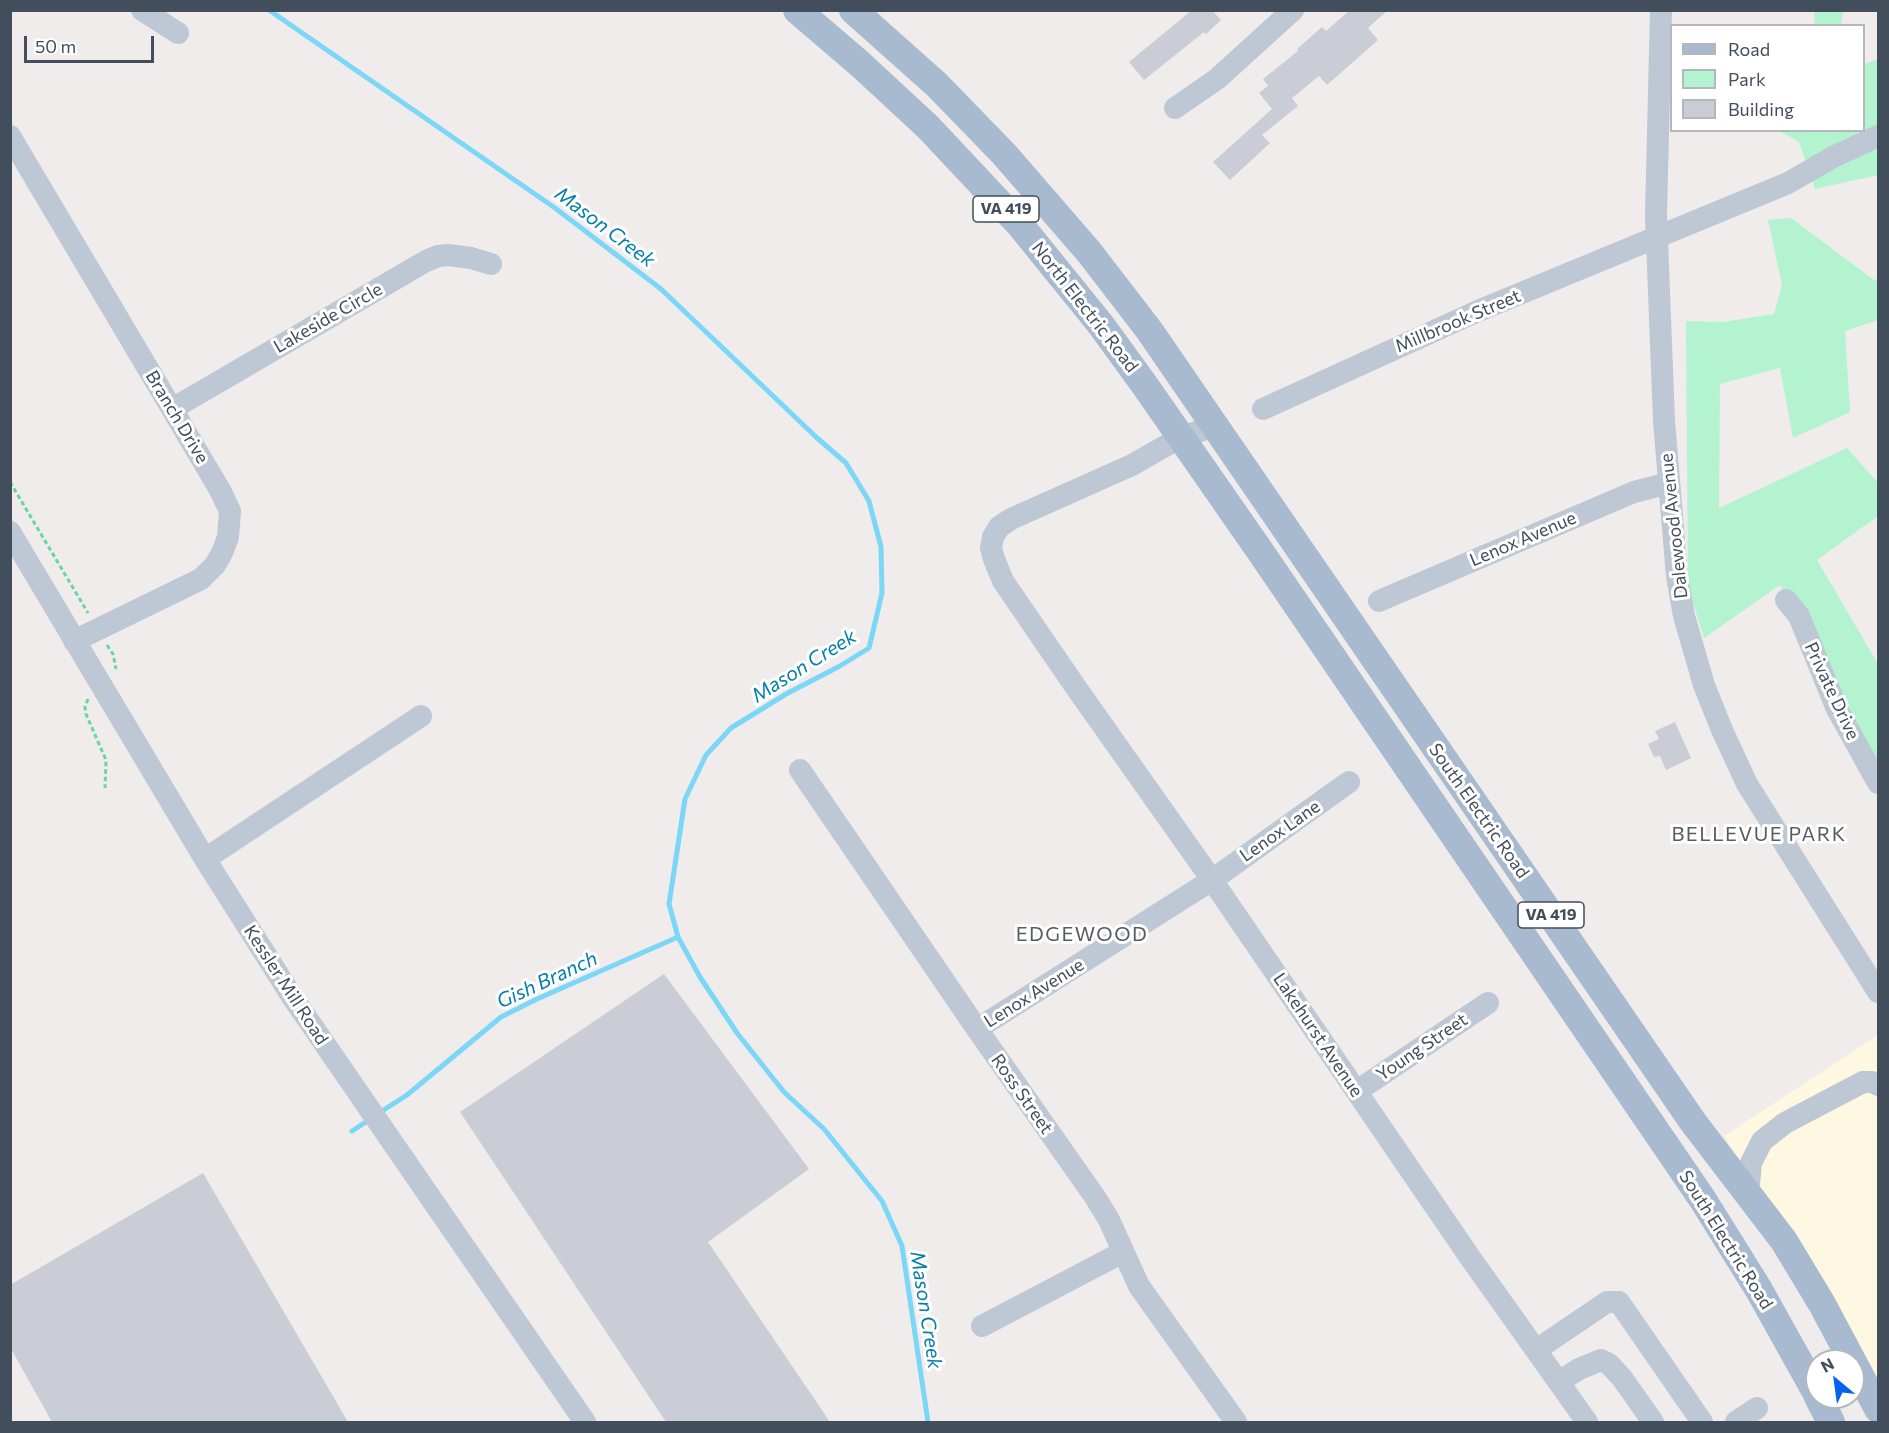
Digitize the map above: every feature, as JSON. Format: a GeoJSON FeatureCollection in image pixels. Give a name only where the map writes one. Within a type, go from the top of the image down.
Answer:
{"type":"FeatureCollection","features":[{"type":"Feature","properties":{"kind":"main road","name":"North Electric Road"},"geometry":{"type":"LineString","coordinates":[[797,10],[860,63],[928,127],[1020,225],[1101,325],[1181,437]]}},
{"type":"Feature","properties":{"kind":"main road","name":"North Electric Road"},"geometry":{"type":"LineString","coordinates":[[853,10],[937,85],[1005,154],[1048,202],[1149,330],[1215,426]]}},
{"type":"Feature","properties":{"kind":"main road","name":"South Electric Road"},"geometry":{"type":"LineString","coordinates":[[1215,426],[1693,1122],[1784,1240],[1822,1304],[1878,1409]]}},
{"type":"Feature","properties":{"kind":"main road","name":"South Electric Road"},"geometry":{"type":"LineString","coordinates":[[1181,437],[1702,1200],[1759,1290],[1805,1373]]}},
{"type":"Feature","properties":{"kind":"street"},"geometry":{"type":"LineString","coordinates":[[142,10],[178,33]]}},
{"type":"Feature","properties":{"kind":"street"},"geometry":{"type":"LineString","coordinates":[[1175,108],[1216,79],[1293,10]]}},
{"type":"Feature","properties":{"kind":"street","name":"Dalewood Avenue"},"geometry":{"type":"LineString","coordinates":[[1661,10],[1656,215],[1664,421],[1677,576],[1684,616],[1704,685],[1747,784],[1878,992]]}},
{"type":"Feature","properties":{"kind":"street","name":"Branch Drive"},"geometry":{"type":"LineString","coordinates":[[10,136],[230,511],[228,537],[222,553],[215,565],[201,579],[74,641]]}},
{"type":"Feature","properties":{"kind":"street","name":"Millbrook Street"},"geometry":{"type":"LineString","coordinates":[[1263,409],[1478,311],[1788,183],[1833,157],[1878,136]]}},
{"type":"Feature","properties":{"kind":"street","name":"Lakeside Circle"},"geometry":{"type":"LineString","coordinates":[[172,409],[426,261],[448,255],[491,264]]}},
{"type":"Feature","properties":{"kind":"street"},"geometry":{"type":"LineString","coordinates":[[1181,437],[1215,426]]}},
{"type":"Feature","properties":{"kind":"street","name":"Lakehurst Avenue"},"geometry":{"type":"LineString","coordinates":[[1181,437],[1132,465],[1011,519],[999,527],[993,537],[992,548],[1003,581],[1587,1422]]}},
{"type":"Feature","properties":{"kind":"street","name":"Lenox Avenue"},"geometry":{"type":"LineString","coordinates":[[1379,601],[1634,492],[1669,483]]}},
{"type":"Feature","properties":{"kind":"street","name":"Kessler Mill Road"},"geometry":{"type":"LineString","coordinates":[[10,532],[205,859],[293,998],[585,1422]]}},
{"type":"Feature","properties":{"kind":"street","name":"Private Drive"},"geometry":{"type":"LineString","coordinates":[[1786,600],[1799,616],[1817,665],[1837,709],[1878,783]]}},
{"type":"Feature","properties":{"kind":"street"},"geometry":{"type":"LineString","coordinates":[[205,859],[421,716]]}},
{"type":"Feature","properties":{"kind":"street","name":"Ross Street"},"geometry":{"type":"LineString","coordinates":[[800,770],[1095,1197],[1109,1220],[1139,1286],[1236,1422]]}},
{"type":"Feature","properties":{"kind":"street","name":"Lenox Lane"},"geometry":{"type":"LineString","coordinates":[[1212,880],[1349,782]]}},
{"type":"Feature","properties":{"kind":"street","name":"Lenox Avenue"},"geometry":{"type":"LineString","coordinates":[[977,1029],[1212,880]]}},
{"type":"Feature","properties":{"kind":"street","name":"Young Street"},"geometry":{"type":"LineString","coordinates":[[1357,1091],[1488,1003]]}},
{"type":"Feature","properties":{"kind":"street"},"geometry":{"type":"LineString","coordinates":[[1748,1194],[1751,1163],[1762,1141],[1785,1123],[1871,1084]]}},
{"type":"Feature","properties":{"kind":"street"},"geometry":{"type":"LineString","coordinates":[[982,1326],[1123,1252]]}},
{"type":"Feature","properties":{"kind":"street"},"geometry":{"type":"LineString","coordinates":[[1536,1350],[1607,1302],[1619,1302],[1702,1422]]}},
{"type":"Feature","properties":{"kind":"street"},"geometry":{"type":"LineString","coordinates":[[1559,1382],[1601,1360],[1609,1364],[1622,1378],[1653,1422]]}},
{"type":"Feature","properties":{"kind":"street"},"geometry":{"type":"LineString","coordinates":[[1736,1422],[1757,1408]]}},
{"type":"Feature","properties":{"kind":"path"},"geometry":{"type":"LineString","coordinates":[[10,482],[112,654],[116,667],[114,676]]}},
{"type":"Feature","properties":{"kind":"path"},"geometry":{"type":"LineString","coordinates":[[90,696],[85,707],[86,714],[106,760],[105,788]]}},
{"type":"Feature","properties":{"kind":"shaded area"},"geometry":{"type":"Polygon","coordinates":[[[1878,1035],[1878,1382],[1865,1360],[1865,1349],[1859,1349],[1724,1136],[1878,1035]]]}},
{"type":"Feature","properties":{"kind":"green space"},"geometry":{"type":"Polygon","coordinates":[[[1814,11],[1843,11],[1841,24],[1815,24],[1814,11]]]}},
{"type":"Feature","properties":{"kind":"green space"},"geometry":{"type":"Polygon","coordinates":[[[1878,59],[1878,177],[1815,189],[1799,142],[1781,132],[1865,132],[1865,64],[1878,59]]]}},
{"type":"Feature","properties":{"kind":"green space"},"geometry":{"type":"Polygon","coordinates":[[[1791,218],[1874,280],[1878,279],[1878,320],[1845,331],[1850,412],[1793,438],[1780,368],[1720,384],[1719,508],[1847,448],[1878,483],[1878,516],[1817,560],[1878,664],[1878,766],[1812,636],[1780,585],[1704,638],[1688,586],[1686,321],[1723,322],[1774,314],[1782,285],[1768,220],[1791,218]]]}},
{"type":"Feature","properties":{"kind":"building"},"geometry":{"type":"Polygon","coordinates":[[[1192,10],[1212,10],[1221,20],[1206,34],[1204,32],[1144,80],[1129,62],[1192,10]]]}},
{"type":"Feature","properties":{"kind":"building"},"geometry":{"type":"Polygon","coordinates":[[[1350,10],[1388,10],[1368,28],[1378,40],[1327,85],[1319,76],[1292,98],[1298,106],[1262,135],[1270,143],[1230,180],[1213,162],[1272,109],[1259,93],[1268,86],[1263,79],[1298,51],[1297,49],[1322,27],[1326,31],[1350,10]]]}},
{"type":"Feature","properties":{"kind":"building"},"geometry":{"type":"Polygon","coordinates":[[[1675,722],[1691,758],[1666,770],[1660,756],[1654,757],[1648,744],[1659,739],[1655,731],[1675,722]]]}},
{"type":"Feature","properties":{"kind":"building"},"geometry":{"type":"Polygon","coordinates":[[[664,974],[809,1169],[708,1242],[830,1422],[666,1422],[460,1112],[664,974]]]}},
{"type":"Feature","properties":{"kind":"building"},"geometry":{"type":"Polygon","coordinates":[[[203,1173],[348,1422],[52,1422],[10,1347],[10,1285],[203,1173]]]}},
{"type":"Feature","properties":{"kind":"waterway","name":"Mason Creek"},"geometry":{"type":"LineString","coordinates":[[269,10],[555,208],[661,289],[846,463],[869,501],[881,547],[882,593],[869,648],[786,694],[731,728],[706,755],[685,799],[669,904],[678,937],[700,977],[737,1033],[784,1092],[824,1129],[882,1201],[902,1246],[928,1422]]}},
{"type":"Feature","properties":{"kind":"waterway","name":"Gish Branch"},"geometry":{"type":"LineString","coordinates":[[379,1113],[407,1095],[501,1017],[678,937]]}},
{"type":"Feature","properties":{"kind":"waterway","name":"Gish Branch"},"geometry":{"type":"LineString","coordinates":[[352,1131],[369,1120]]}},
{"type":"Feature","properties":{"kind":"district","name":"BELLEVUE PARK"},"geometry":{"type":"Point","coordinates":[1759,834]}},
{"type":"Feature","properties":{"kind":"district","name":"EDGEWOOD"},"geometry":{"type":"Point","coordinates":[1082,934]}}]}
